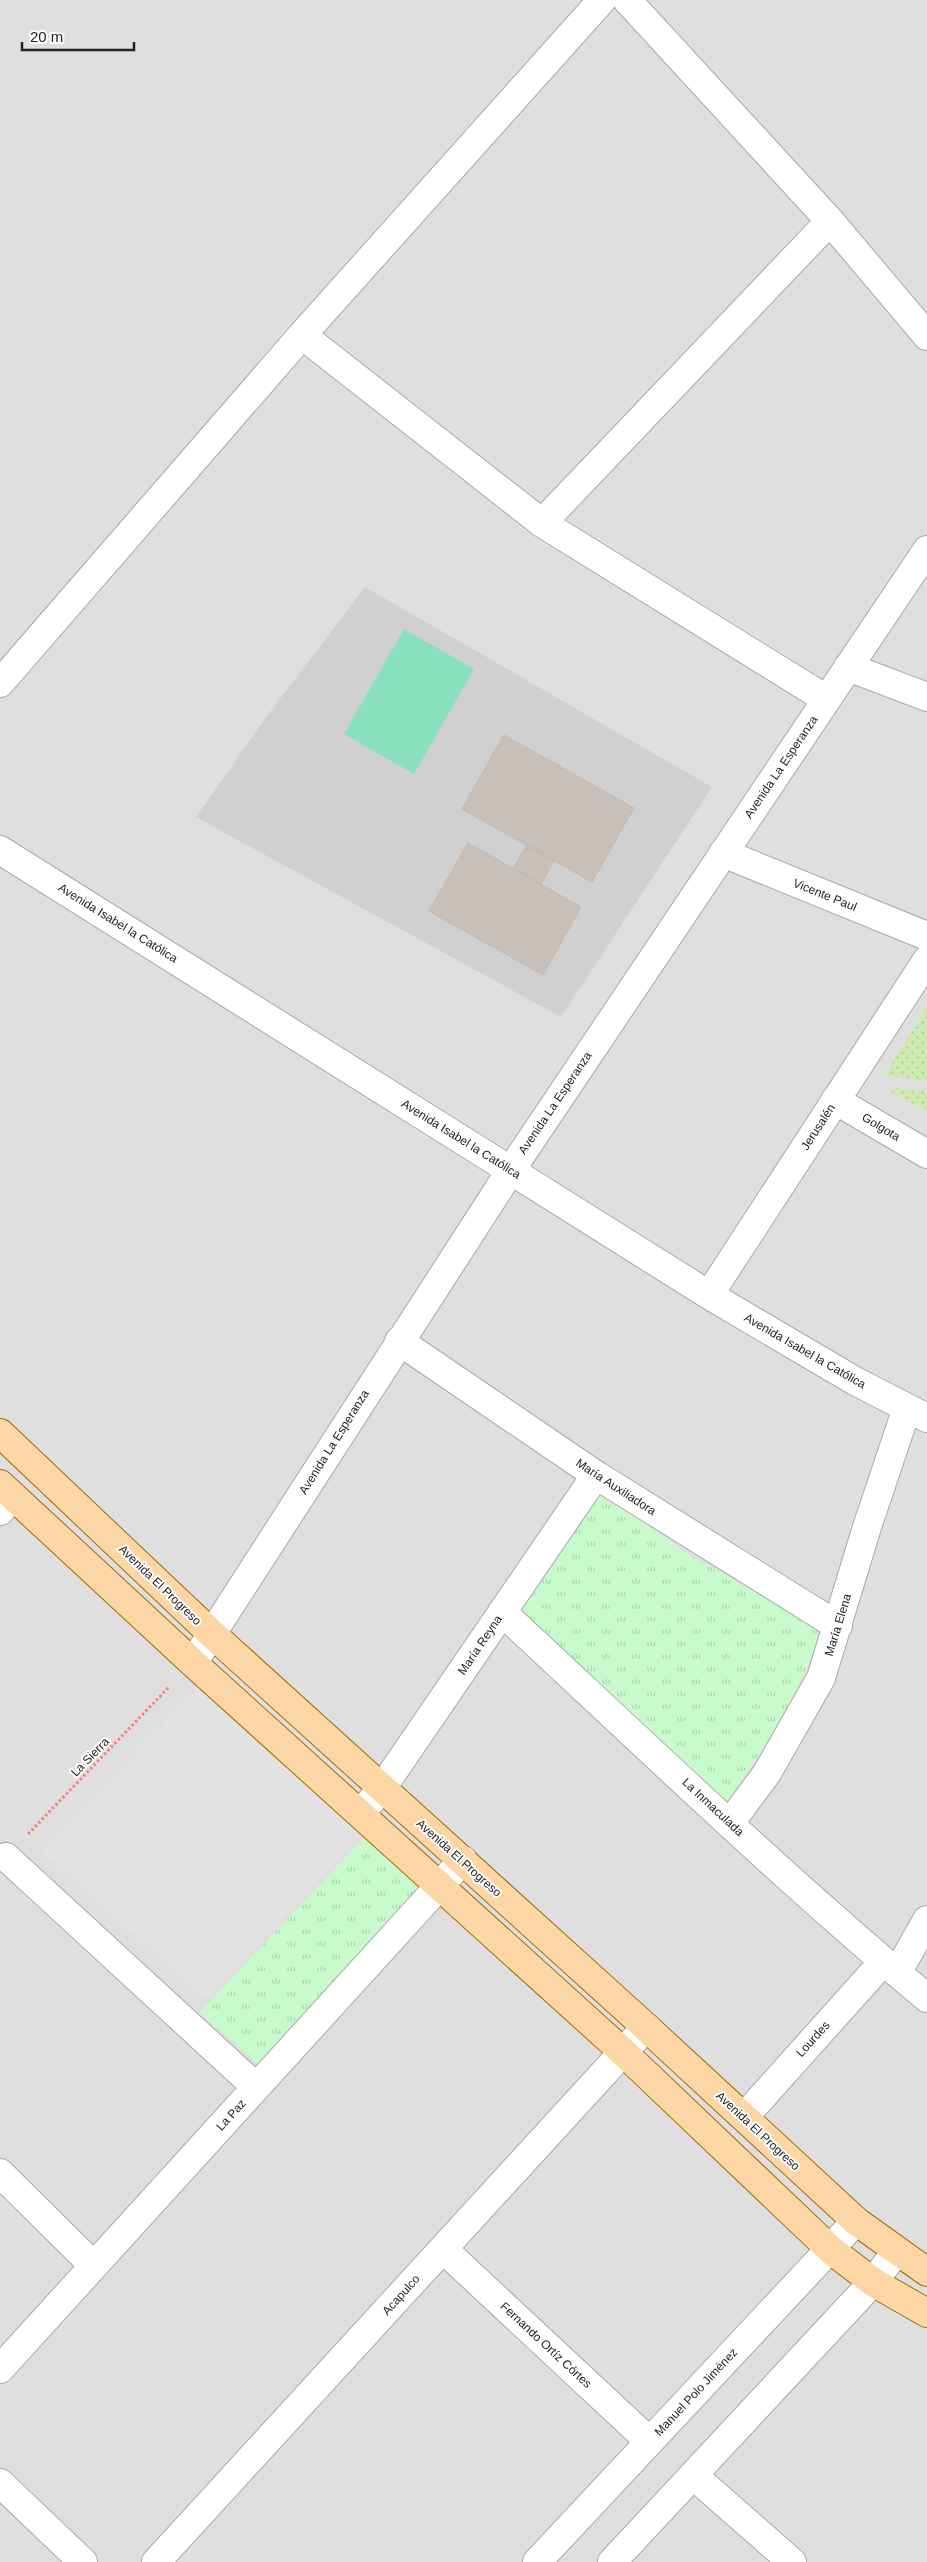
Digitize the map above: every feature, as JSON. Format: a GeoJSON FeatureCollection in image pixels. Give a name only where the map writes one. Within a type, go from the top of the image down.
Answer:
{"type":"FeatureCollection","features":[{"type":"Feature","properties":{"kind":"main road","name":"Avenida El Progreso"},"geometry":{"type":"LineString","coordinates":[[0,1433],[212,1634],[463,1860],[856,2221],[896,2252],[927,2272]]}},
{"type":"Feature","properties":{"kind":"main road"},"geometry":{"type":"LineString","coordinates":[[4,1497],[361,1813],[623,2052],[831,2250],[873,2282],[927,2313]]}},
{"type":"Feature","properties":{"kind":"street"},"geometry":{"type":"LineString","coordinates":[[0,683],[302,335],[602,0]]}},
{"type":"Feature","properties":{"kind":"street"},"geometry":{"type":"LineString","coordinates":[[627,0],[830,221],[927,336]]}},
{"type":"Feature","properties":{"kind":"street"},"geometry":{"type":"LineString","coordinates":[[542,523],[830,221]]}},
{"type":"Feature","properties":{"kind":"street"},"geometry":{"type":"LineString","coordinates":[[302,335],[542,523],[826,699]]}},
{"type":"Feature","properties":{"kind":"street","name":"Avenida La Esperanza"},"geometry":{"type":"LineString","coordinates":[[193,1663],[511,1170],[927,550]]}},
{"type":"Feature","properties":{"kind":"street"},"geometry":{"type":"LineString","coordinates":[[848,667],[927,697]]}},
{"type":"Feature","properties":{"kind":"street","name":"Avenida Isabel la Católica"},"geometry":{"type":"LineString","coordinates":[[0,850],[709,1295],[855,1381],[917,1413]]}},
{"type":"Feature","properties":{"kind":"street","name":"Vicente Paul"},"geometry":{"type":"LineString","coordinates":[[723,853],[927,936]]}},
{"type":"Feature","properties":{"kind":"street","name":"Jerusalén"},"geometry":{"type":"LineString","coordinates":[[709,1295],[927,960]]}},
{"type":"Feature","properties":{"kind":"street","name":"Golgota"},"geometry":{"type":"LineString","coordinates":[[835,1100],[927,1154]]}},
{"type":"Feature","properties":{"kind":"street","name":"María Auxiliadora"},"geometry":{"type":"LineString","coordinates":[[399,1341],[596,1475],[838,1626]]}},
{"type":"Feature","properties":{"kind":"street","name":"María Elena"},"geometry":{"type":"LineString","coordinates":[[730,1823],[767,1773],[797,1724],[821,1678],[867,1527],[917,1413]]}},
{"type":"Feature","properties":{"kind":"street","name":"María Reyna"},"geometry":{"type":"LineString","coordinates":[[361,1813],[382,1788],[596,1475]]}},
{"type":"Feature","properties":{"kind":"street","name":"La Inmaculada"},"geometry":{"type":"LineString","coordinates":[[502,1612],[730,1823],[890,1968],[927,1998]]}},
{"type":"Feature","properties":{"kind":"street"},"geometry":{"type":"LineString","coordinates":[[6,1857],[256,2087]]}},
{"type":"Feature","properties":{"kind":"street","name":"La Paz"},"geometry":{"type":"LineString","coordinates":[[0,2369],[463,1860]]}},
{"type":"Feature","properties":{"kind":"street","name":"Lourdes"},"geometry":{"type":"LineString","coordinates":[[744,2117],[890,1968],[927,1920]]}},
{"type":"Feature","properties":{"kind":"street","name":"Acapulco"},"geometry":{"type":"LineString","coordinates":[[156,2562],[646,2027]]}},
{"type":"Feature","properties":{"kind":"street"},"geometry":{"type":"LineString","coordinates":[[0,2173],[94,2266]]}},
{"type":"Feature","properties":{"kind":"street","name":"Manuel Polo Jiménez"},"geometry":{"type":"LineString","coordinates":[[537,2562],[831,2250],[856,2221]]}},
{"type":"Feature","properties":{"kind":"street","name":"Fernando Ortíz Córtes"},"geometry":{"type":"LineString","coordinates":[[443,2249],[649,2441]]}},
{"type":"Feature","properties":{"kind":"street"},"geometry":{"type":"LineString","coordinates":[[612,2562],[873,2282],[896,2252]]}},
{"type":"Feature","properties":{"kind":"street"},"geometry":{"type":"LineString","coordinates":[[873,2282],[927,2326]]}},
{"type":"Feature","properties":{"kind":"street"},"geometry":{"type":"LineString","coordinates":[[694,2476],[792,2562]]}},
{"type":"Feature","properties":{"kind":"street"},"geometry":{"type":"LineString","coordinates":[[0,2484],[83,2562]]}},
{"type":"Feature","properties":{"kind":"path","name":"La Sierra"},"geometry":{"type":"LineString","coordinates":[[6,1857],[193,1663]]}},
{"type":"Feature","properties":{"kind":"shaded area"},"geometry":{"type":"Polygon","coordinates":[[[0,0],[927,0],[927,2562],[0,2562],[0,0]]]}},
{"type":"Feature","properties":{"kind":"shaded area"},"geometry":{"type":"Polygon","coordinates":[[[365,587],[712,787],[561,1017],[196,817],[267,716],[365,587]]]}},
{"type":"Feature","properties":{"kind":"shaded area"},"geometry":{"type":"Polygon","coordinates":[[[204,1682],[365,1832],[206,1999],[42,1851],[204,1682]]]}},
{"type":"Feature","properties":{"kind":"green space"},"geometry":{"type":"Polygon","coordinates":[[[404,629],[474,669],[414,774],[344,734],[404,629]]]}},
{"type":"Feature","properties":{"kind":"green space"},"geometry":{"type":"Polygon","coordinates":[[[927,1007],[927,1081],[887,1076],[886,1073],[927,1007]]]}},
{"type":"Feature","properties":{"kind":"green space"},"geometry":{"type":"Polygon","coordinates":[[[891,1089],[927,1091],[927,1111],[891,1092],[891,1089]]]}},
{"type":"Feature","properties":{"kind":"green space"},"geometry":{"type":"Polygon","coordinates":[[[599,1489],[689,1555],[824,1629],[784,1720],[726,1803],[516,1608],[599,1489]]]}},
{"type":"Feature","properties":{"kind":"green space"},"geometry":{"type":"Polygon","coordinates":[[[373,1828],[434,1877],[258,2064],[199,2013],[373,1828]]]}},
{"type":"Feature","properties":{"kind":"building"},"geometry":{"type":"Polygon","coordinates":[[[504,735],[634,808],[592,882],[462,809],[504,735]]]}},
{"type":"Feature","properties":{"kind":"building"},"geometry":{"type":"Polygon","coordinates":[[[468,843],[581,907],[543,975],[429,911],[468,843]]]}},
{"type":"Feature","properties":{"kind":"building"},"geometry":{"type":"Polygon","coordinates":[[[527,845],[554,860],[541,884],[513,868],[527,845]]]}}]}
